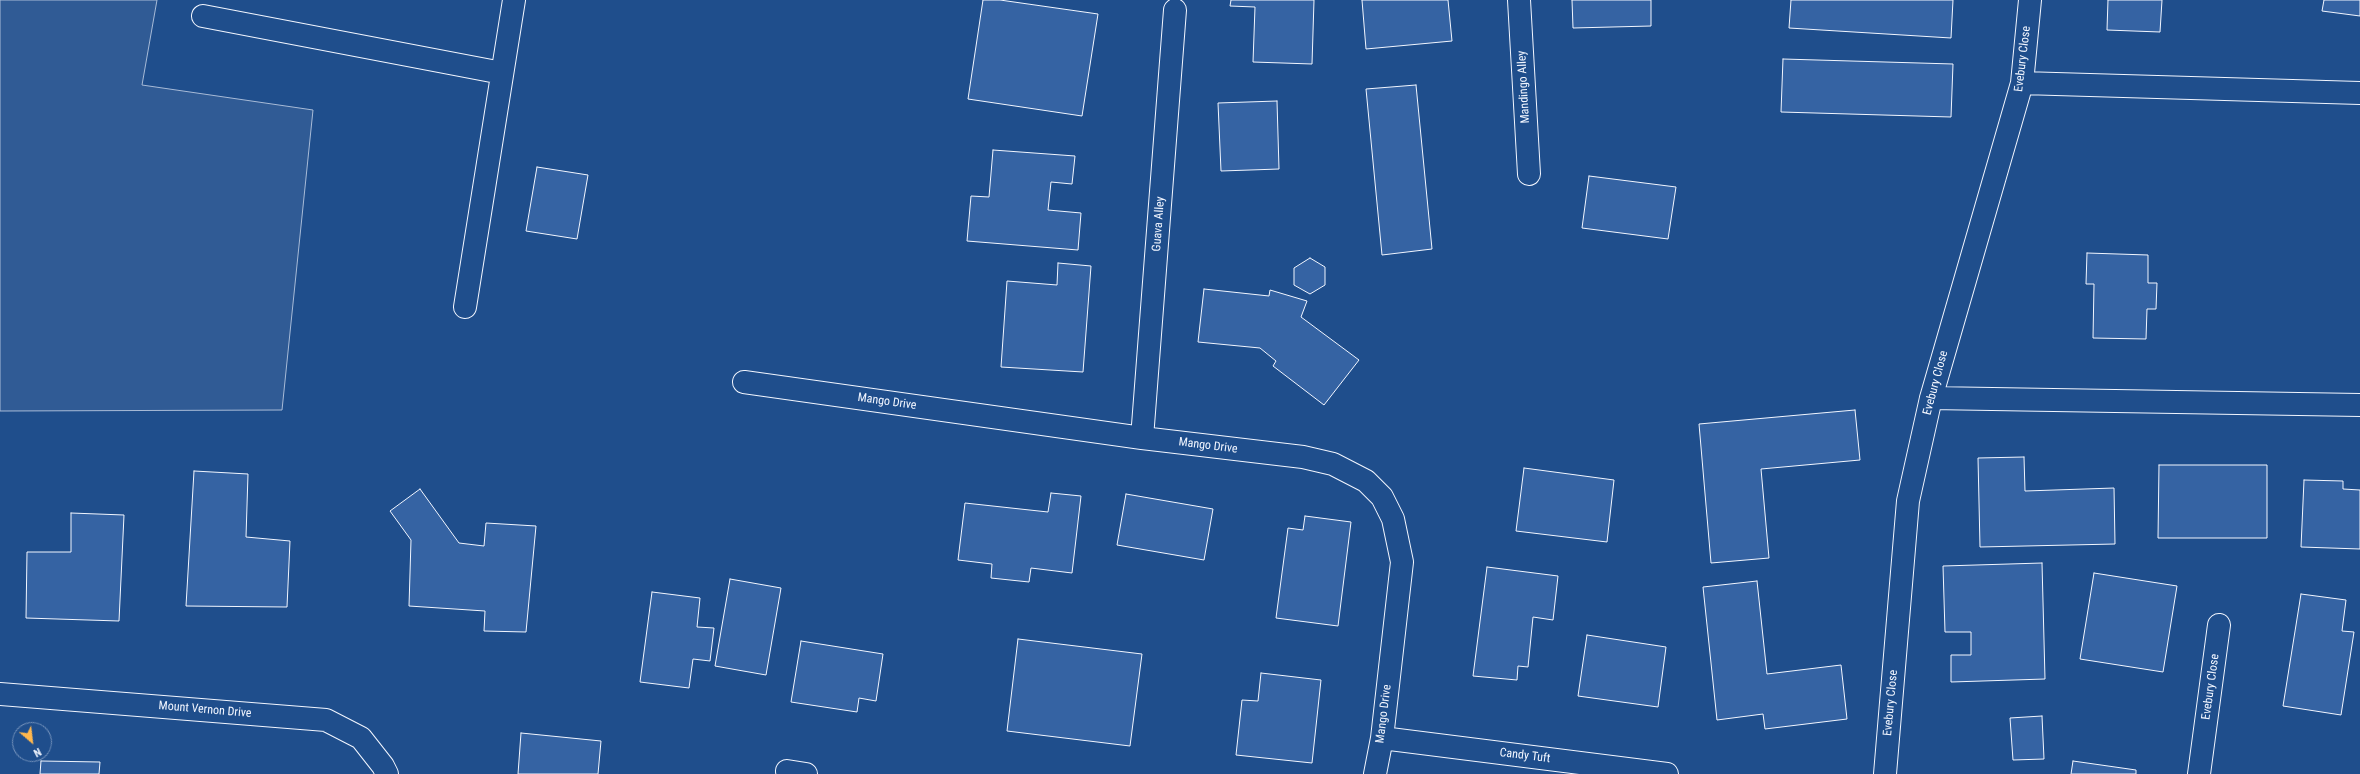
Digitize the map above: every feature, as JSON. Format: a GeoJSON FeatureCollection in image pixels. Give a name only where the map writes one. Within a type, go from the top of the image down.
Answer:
{"type":"FeatureCollection","features":[{"type":"Feature","properties":{"kind":"street"},"geometry":{"type":"LineString","coordinates":[[465,307],[514,0]]}},
{"type":"Feature","properties":{"kind":"street","name":"Mandingo Alley"},"geometry":{"type":"LineString","coordinates":[[1519,0],[1529,174]]}},
{"type":"Feature","properties":{"kind":"street","name":"Evebury Close"},"geometry":{"type":"LineString","coordinates":[[1885,774],[1908,501],[1931,398],[2022,83],[2030,0]]}},
{"type":"Feature","properties":{"kind":"street","name":"Guava Alley"},"geometry":{"type":"LineString","coordinates":[[1142,438],[1175,10]]}},
{"type":"Feature","properties":{"kind":"street"},"geometry":{"type":"LineString","coordinates":[[203,16],[502,73]]}},
{"type":"Feature","properties":{"kind":"street"},"geometry":{"type":"LineString","coordinates":[[2022,83],[2360,92]]}},
{"type":"Feature","properties":{"kind":"street","name":"Mango Drive"},"geometry":{"type":"LineString","coordinates":[[744,382],[1142,438],[1303,457],[1333,464],[1366,481],[1382,497],[1394,519],[1402,562],[1382,738],[1375,774]]}},
{"type":"Feature","properties":{"kind":"street"},"geometry":{"type":"LineString","coordinates":[[1931,398],[2360,405]]}},
{"type":"Feature","properties":{"kind":"street","name":"Evebury Close"},"geometry":{"type":"LineString","coordinates":[[2199,774],[2219,624]]}},
{"type":"Feature","properties":{"kind":"street","name":"Mount Vernon Drive"},"geometry":{"type":"LineString","coordinates":[[0,694],[326,720],[361,738],[383,766],[386,774]]}},
{"type":"Feature","properties":{"kind":"street","name":"Candy Tuft"},"geometry":{"type":"LineString","coordinates":[[1382,738],[1667,774]]}},
{"type":"Feature","properties":{"kind":"shaded area"},"geometry":{"type":"Polygon","coordinates":[[[0,0],[157,0],[142,85],[313,110],[282,410],[0,411],[0,0]]]}},
{"type":"Feature","properties":{"kind":"building"},"geometry":{"type":"Polygon","coordinates":[[[983,0],[1000,0],[1098,14],[1082,116],[968,99],[983,0]]]}},
{"type":"Feature","properties":{"kind":"building"},"geometry":{"type":"Polygon","coordinates":[[[1231,0],[1314,0],[1312,64],[1253,62],[1255,7],[1230,6],[1231,0]]]}},
{"type":"Feature","properties":{"kind":"building"},"geometry":{"type":"Polygon","coordinates":[[[1362,0],[1448,0],[1452,41],[1366,49],[1362,0]]]}},
{"type":"Feature","properties":{"kind":"building"},"geometry":{"type":"Polygon","coordinates":[[[1572,0],[1651,0],[1651,26],[1573,28],[1572,0]]]}},
{"type":"Feature","properties":{"kind":"building"},"geometry":{"type":"Polygon","coordinates":[[[1791,0],[1953,0],[1951,38],[1789,28],[1791,0]]]}},
{"type":"Feature","properties":{"kind":"building"},"geometry":{"type":"Polygon","coordinates":[[[2108,0],[2162,0],[2160,32],[2107,30],[2108,0]]]}},
{"type":"Feature","properties":{"kind":"building"},"geometry":{"type":"Polygon","coordinates":[[[2324,0],[2360,0],[2360,16],[2322,11],[2324,0]]]}},
{"type":"Feature","properties":{"kind":"building"},"geometry":{"type":"Polygon","coordinates":[[[1783,59],[1953,64],[1951,117],[1781,112],[1783,59]]]}},
{"type":"Feature","properties":{"kind":"building"},"geometry":{"type":"Polygon","coordinates":[[[1416,85],[1432,249],[1382,255],[1366,89],[1416,85]]]}},
{"type":"Feature","properties":{"kind":"building"},"geometry":{"type":"Polygon","coordinates":[[[1277,101],[1279,169],[1221,171],[1218,103],[1277,101]]]}},
{"type":"Feature","properties":{"kind":"building"},"geometry":{"type":"Polygon","coordinates":[[[993,150],[1075,156],[1072,184],[1051,182],[1048,210],[1081,213],[1078,250],[967,241],[971,196],[989,197],[993,150]]]}},
{"type":"Feature","properties":{"kind":"building"},"geometry":{"type":"Polygon","coordinates":[[[537,167],[588,175],[577,239],[526,231],[537,167]]]}},
{"type":"Feature","properties":{"kind":"building"},"geometry":{"type":"Polygon","coordinates":[[[1589,176],[1676,187],[1668,239],[1582,228],[1589,176]]]}},
{"type":"Feature","properties":{"kind":"building"},"geometry":{"type":"Polygon","coordinates":[[[2087,253],[2148,255],[2148,283],[2157,283],[2156,309],[2147,309],[2146,339],[2093,338],[2094,284],[2086,284],[2087,253]]]}},
{"type":"Feature","properties":{"kind":"building"},"geometry":{"type":"Polygon","coordinates":[[[1310,258],[1325,267],[1325,285],[1310,294],[1294,285],[1294,268],[1310,258]]]}},
{"type":"Feature","properties":{"kind":"building"},"geometry":{"type":"Polygon","coordinates":[[[1058,263],[1091,266],[1083,372],[1001,367],[1007,281],[1057,285],[1058,263]]]}},
{"type":"Feature","properties":{"kind":"building"},"geometry":{"type":"Polygon","coordinates":[[[1204,289],[1269,296],[1270,290],[1307,301],[1301,317],[1359,360],[1324,405],[1273,366],[1276,361],[1260,348],[1198,342],[1204,289]]]}},
{"type":"Feature","properties":{"kind":"building"},"geometry":{"type":"Polygon","coordinates":[[[1855,410],[1860,460],[1761,469],[1769,558],[1711,563],[1699,424],[1855,410]]]}},
{"type":"Feature","properties":{"kind":"building"},"geometry":{"type":"Polygon","coordinates":[[[2024,457],[2025,491],[2114,488],[2115,544],[1980,547],[1978,458],[2024,457]]]}},
{"type":"Feature","properties":{"kind":"building"},"geometry":{"type":"Polygon","coordinates":[[[2159,465],[2267,465],[2267,538],[2158,538],[2159,465]]]}},
{"type":"Feature","properties":{"kind":"building"},"geometry":{"type":"Polygon","coordinates":[[[1524,468],[1614,480],[1607,542],[1516,531],[1524,468]]]}},
{"type":"Feature","properties":{"kind":"building"},"geometry":{"type":"Polygon","coordinates":[[[194,471],[248,474],[246,537],[290,541],[287,607],[186,606],[194,471]]]}},
{"type":"Feature","properties":{"kind":"building"},"geometry":{"type":"Polygon","coordinates":[[[2304,480],[2343,481],[2343,489],[2360,490],[2360,549],[2301,547],[2304,480]]]}},
{"type":"Feature","properties":{"kind":"building"},"geometry":{"type":"Polygon","coordinates":[[[420,489],[459,543],[484,546],[486,523],[536,526],[526,632],[484,631],[485,611],[409,606],[411,540],[390,511],[420,489]]]}},
{"type":"Feature","properties":{"kind":"building"},"geometry":{"type":"Polygon","coordinates":[[[1051,493],[1081,496],[1072,573],[1031,568],[1029,582],[991,578],[992,564],[958,560],[965,503],[1048,512],[1051,493]]]}},
{"type":"Feature","properties":{"kind":"building"},"geometry":{"type":"Polygon","coordinates":[[[1126,494],[1213,509],[1204,560],[1117,545],[1126,494]]]}},
{"type":"Feature","properties":{"kind":"building"},"geometry":{"type":"Polygon","coordinates":[[[71,513],[124,515],[119,621],[26,618],[27,552],[71,552],[71,513]]]}},
{"type":"Feature","properties":{"kind":"building"},"geometry":{"type":"Polygon","coordinates":[[[1305,516],[1351,522],[1338,626],[1276,618],[1288,528],[1303,530],[1305,516]]]}},
{"type":"Feature","properties":{"kind":"building"},"geometry":{"type":"Polygon","coordinates":[[[2042,563],[2045,679],[1951,682],[1951,655],[1971,655],[1971,632],[1945,632],[1943,566],[2042,563]]]}},
{"type":"Feature","properties":{"kind":"building"},"geometry":{"type":"Polygon","coordinates":[[[1487,567],[1558,576],[1553,620],[1533,617],[1528,667],[1518,666],[1517,680],[1473,676],[1487,567]]]}},
{"type":"Feature","properties":{"kind":"building"},"geometry":{"type":"Polygon","coordinates":[[[2094,573],[2177,586],[2163,672],[2080,659],[2094,573]]]}},
{"type":"Feature","properties":{"kind":"building"},"geometry":{"type":"Polygon","coordinates":[[[730,579],[781,588],[766,675],[715,666],[730,579]]]}},
{"type":"Feature","properties":{"kind":"building"},"geometry":{"type":"Polygon","coordinates":[[[1757,581],[1767,674],[1841,665],[1847,719],[1765,729],[1763,714],[1717,720],[1703,587],[1757,581]]]}},
{"type":"Feature","properties":{"kind":"building"},"geometry":{"type":"Polygon","coordinates":[[[652,592],[700,598],[697,627],[714,628],[710,661],[693,659],[689,688],[640,682],[652,592]]]}},
{"type":"Feature","properties":{"kind":"building"},"geometry":{"type":"Polygon","coordinates":[[[2301,594],[2346,600],[2342,631],[2354,632],[2341,715],[2283,706],[2301,594]]]}},
{"type":"Feature","properties":{"kind":"building"},"geometry":{"type":"Polygon","coordinates":[[[1587,635],[1666,647],[1658,707],[1578,696],[1587,635]]]}},
{"type":"Feature","properties":{"kind":"building"},"geometry":{"type":"Polygon","coordinates":[[[1018,639],[1142,654],[1130,746],[1007,731],[1018,639]]]}},
{"type":"Feature","properties":{"kind":"building"},"geometry":{"type":"Polygon","coordinates":[[[801,641],[883,654],[876,701],[859,698],[857,712],[791,702],[801,641]]]}},
{"type":"Feature","properties":{"kind":"building"},"geometry":{"type":"Polygon","coordinates":[[[1261,673],[1321,680],[1312,763],[1236,755],[1242,700],[1258,701],[1261,673]]]}},
{"type":"Feature","properties":{"kind":"building"},"geometry":{"type":"Polygon","coordinates":[[[2042,716],[2044,759],[2013,760],[2010,718],[2042,716]]]}},
{"type":"Feature","properties":{"kind":"building"},"geometry":{"type":"Polygon","coordinates":[[[521,733],[601,741],[598,774],[518,774],[521,733]]]}},
{"type":"Feature","properties":{"kind":"building"},"geometry":{"type":"Polygon","coordinates":[[[2073,761],[2136,770],[2136,774],[2071,774],[2073,761]]]}},
{"type":"Feature","properties":{"kind":"building"},"geometry":{"type":"Polygon","coordinates":[[[41,762],[100,762],[99,774],[40,774],[41,762]]]}}]}
